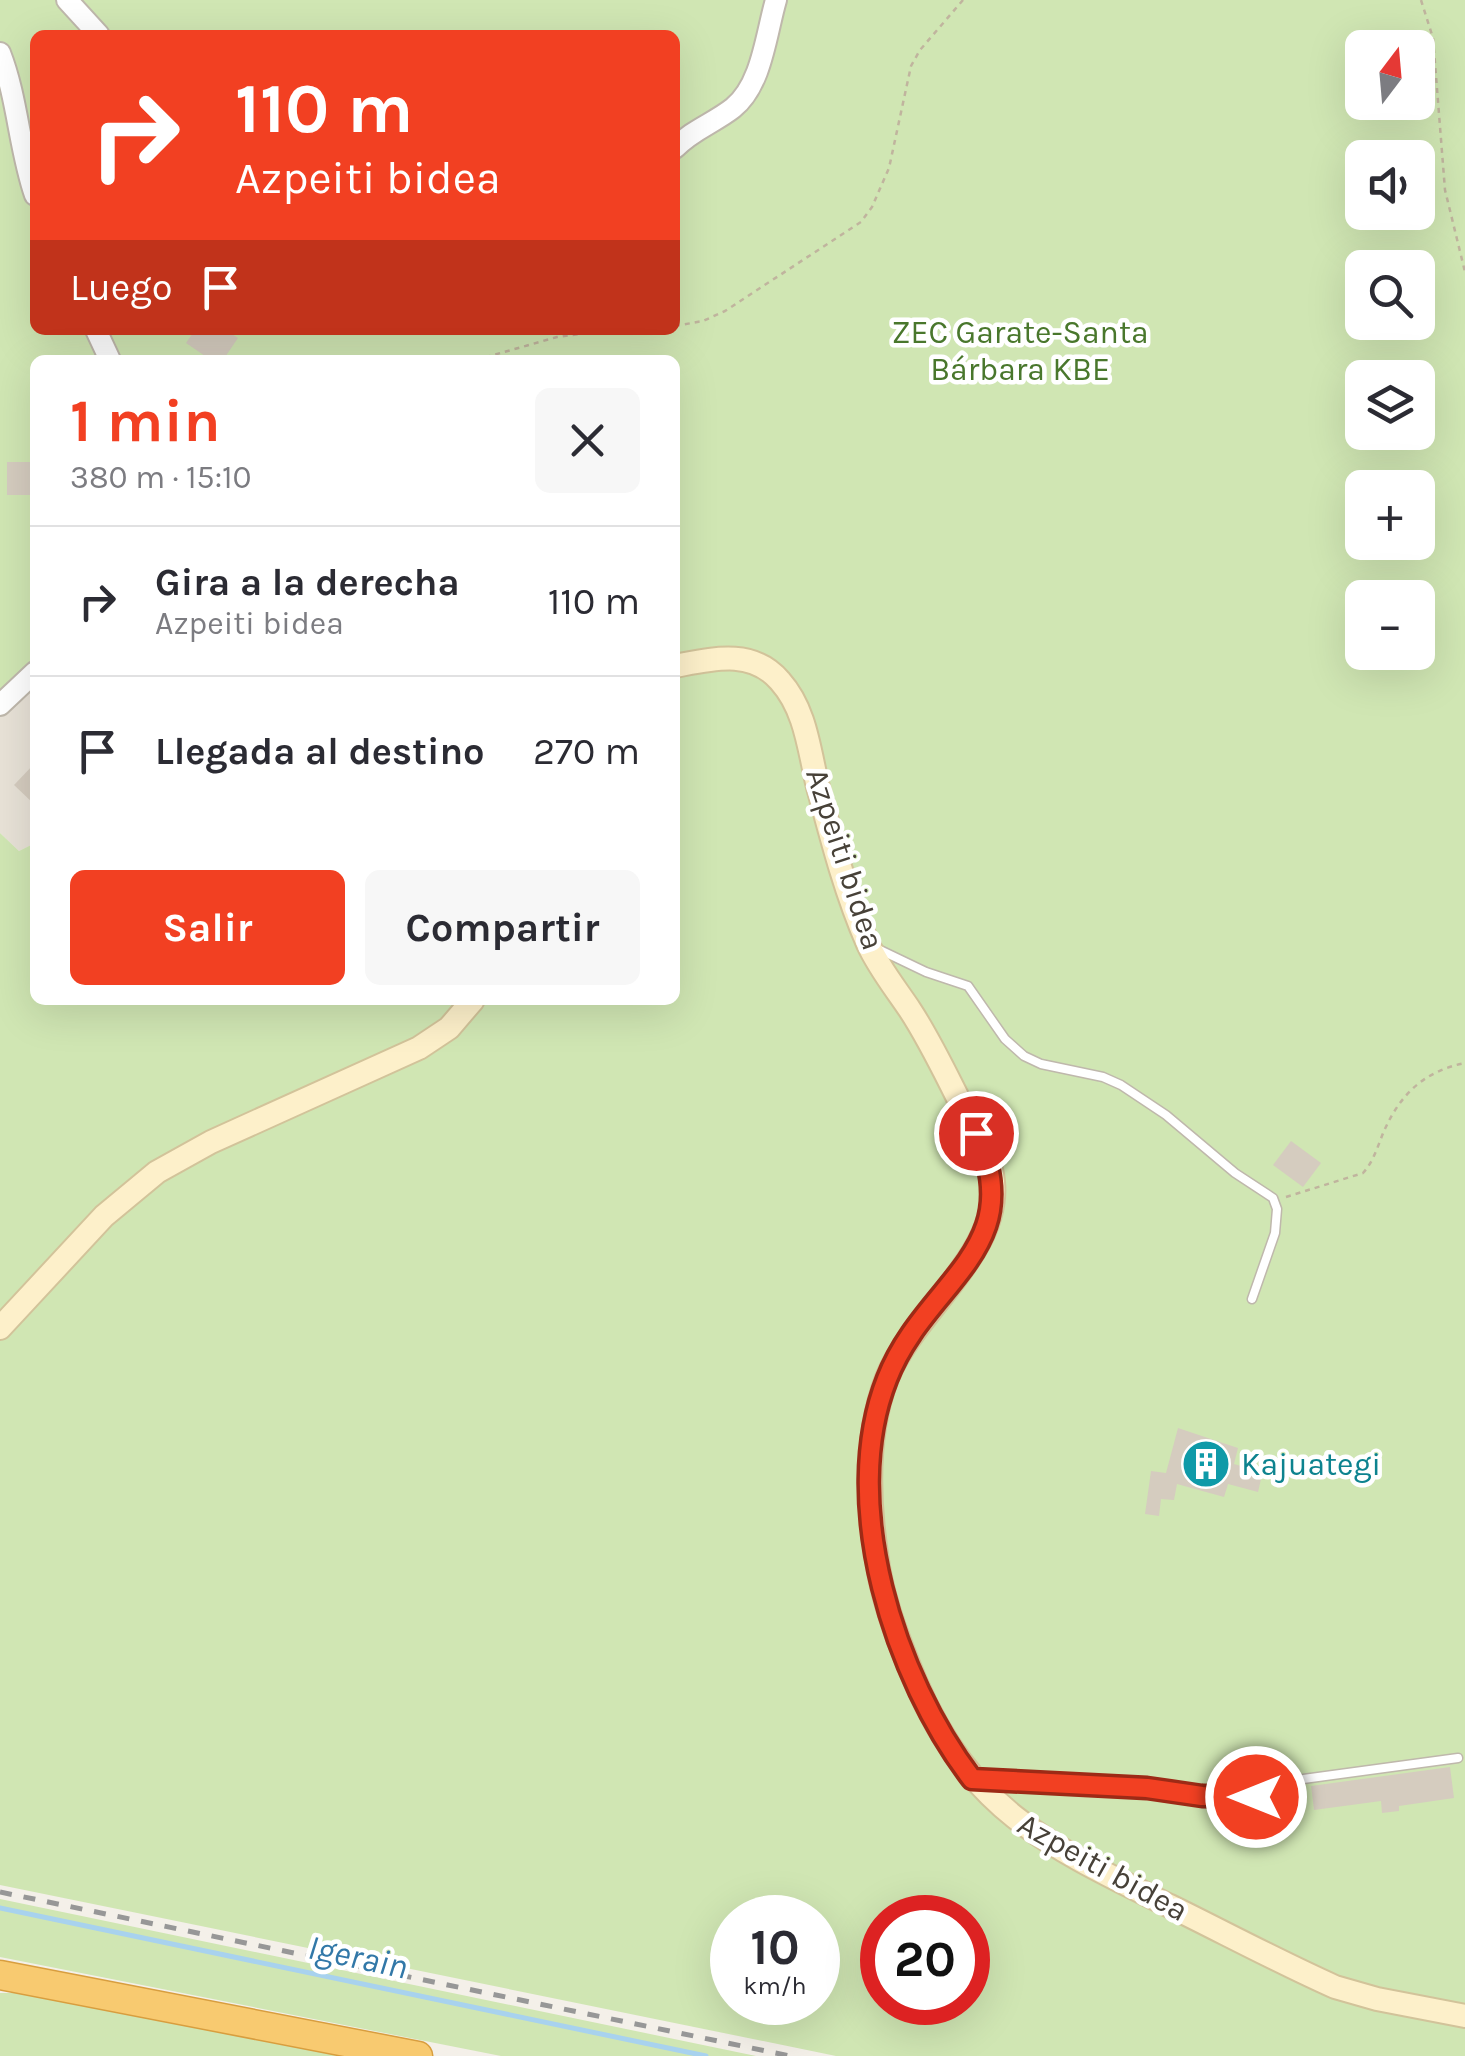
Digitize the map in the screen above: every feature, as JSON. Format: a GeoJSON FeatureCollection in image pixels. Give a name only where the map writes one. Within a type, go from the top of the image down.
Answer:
{"type":"FeatureCollection","features":[{"type":"Feature","properties":{"kind":"highway"},"geometry":{"type":"LineString","coordinates":[[0,1974],[418,2056]]}},
{"type":"Feature","properties":{"kind":"main road","name":"Azpeiti bidea"},"geometry":{"type":"LineString","coordinates":[[680,665],[741,658],[762,665],[784,686],[806,730],[835,850],[869,945],[929,1042],[984,1149],[993,1180],[993,1206],[980,1241],[913,1331],[892,1367],[875,1420],[870,1467],[877,1560],[894,1628],[930,1713],[972,1779],[995,1802],[1048,1842],[1292,1967],[1363,1996],[1465,2016]]}},
{"type":"Feature","properties":{"kind":"main road"},"geometry":{"type":"LineString","coordinates":[[0,1328],[104,1216],[157,1172],[211,1142],[419,1048],[449,1028],[469,1005]]}},
{"type":"Feature","properties":{"kind":"street"},"geometry":{"type":"LineString","coordinates":[[67,0],[94,30]]}},
{"type":"Feature","properties":{"kind":"street"},"geometry":{"type":"LineString","coordinates":[[680,144],[736,106],[746,94],[776,0]]}},
{"type":"Feature","properties":{"kind":"street"},"geometry":{"type":"LineString","coordinates":[[0,54],[30,180]]}},
{"type":"Feature","properties":{"kind":"street"},"geometry":{"type":"LineString","coordinates":[[0,705],[30,677]]}},
{"type":"Feature","properties":{"kind":"lane"},"geometry":{"type":"LineString","coordinates":[[869,945],[926,972],[968,986],[1005,1039],[1024,1056],[1128,1089],[1276,1201],[1274,1239],[1252,1299]]}},
{"type":"Feature","properties":{"kind":"lane"},"geometry":{"type":"LineString","coordinates":[[972,1779],[1256,1797],[1296,1780],[1458,1758]]}},
{"type":"Feature","properties":{"kind":"lane"},"geometry":{"type":"LineString","coordinates":[[0,1984],[43,1984]]}},
{"type":"Feature","properties":{"kind":"path"},"geometry":{"type":"LineString","coordinates":[[680,325],[726,312],[861,222],[889,168],[911,66],[962,0]]}},
{"type":"Feature","properties":{"kind":"path"},"geometry":{"type":"LineString","coordinates":[[1421,0],[1433,38],[1445,190],[1465,272]]}},
{"type":"Feature","properties":{"kind":"path"},"geometry":{"type":"LineString","coordinates":[[493,355],[577,335]]}},
{"type":"Feature","properties":{"kind":"path"},"geometry":{"type":"LineString","coordinates":[[1276,1201],[1363,1172],[1411,1090],[1432,1072],[1465,1063]]}},
{"type":"Feature","properties":{"kind":"shaded area"},"geometry":{"type":"Polygon","coordinates":[[[30,677],[30,846],[19,851],[0,833],[0,705],[30,677]]]}},
{"type":"Feature","properties":{"kind":"green space","name":"ZEC Garate-Santa Bárbara KBE"},"geometry":{"type":"Polygon","coordinates":[[[0,0],[1465,0],[1465,2056],[836,2056],[0,1885],[0,833],[19,851],[30,846],[30,1005],[680,1005],[680,355],[30,355],[30,677],[0,705],[0,0]]]}},
{"type":"Feature","properties":{"kind":"green space"},"geometry":{"type":"Polygon","coordinates":[[[0,1899],[756,2056],[501,2056],[0,1957],[0,1899]]]}},
{"type":"Feature","properties":{"kind":"green space"},"geometry":{"type":"Polygon","coordinates":[[[0,1993],[26,1993],[352,2056],[0,2056],[0,1993]]]}},
{"type":"Feature","properties":{"kind":"building"},"geometry":{"type":"Polygon","coordinates":[[[192,335],[238,338],[226,355],[204,355],[186,343],[192,335]]]}},
{"type":"Feature","properties":{"kind":"building"},"geometry":{"type":"Polygon","coordinates":[[[7,462],[30,462],[30,495],[7,495],[7,462]]]}},
{"type":"Feature","properties":{"kind":"building"},"geometry":{"type":"Polygon","coordinates":[[[30,768],[30,800],[14,785],[30,768]]]}},
{"type":"Feature","properties":{"kind":"building"},"geometry":{"type":"Polygon","coordinates":[[[1291,1141],[1321,1163],[1303,1187],[1273,1165],[1291,1141]]]}},
{"type":"Feature","properties":{"kind":"building"},"geometry":{"type":"Polygon","coordinates":[[[1178,1428],[1238,1448],[1234,1464],[1259,1471],[1258,1492],[1228,1484],[1224,1497],[1177,1484],[1174,1500],[1161,1499],[1159,1516],[1145,1514],[1151,1471],[1166,1473],[1178,1428]]]}},
{"type":"Feature","properties":{"kind":"building"},"geometry":{"type":"Polygon","coordinates":[[[1450,1767],[1454,1798],[1399,1806],[1399,1811],[1382,1813],[1381,1801],[1314,1810],[1311,1786],[1450,1767]]]}},
{"type":"Feature","properties":{"kind":"waterway","name":"Igerain"},"geometry":{"type":"LineString","coordinates":[[0,1908],[706,2056]]}},
{"type":"Feature","properties":{"kind":"railway"},"geometry":{"type":"LineString","coordinates":[[0,1892],[790,2056]]}},
{"type":"Feature","properties":{"kind":"place","name":"Kajuategi"},"geometry":{"type":"Point","coordinates":[1206,1464]}},
{"type":"Feature","properties":{"kind":"route"},"geometry":{"type":"LineString","coordinates":[[976,1133],[993,1180],[994,1202],[988,1223],[975,1249],[898,1354],[878,1404],[874,1427],[871,1498],[877,1560],[888,1610],[910,1669],[940,1732],[972,1779],[1256,1797]]}}]}
